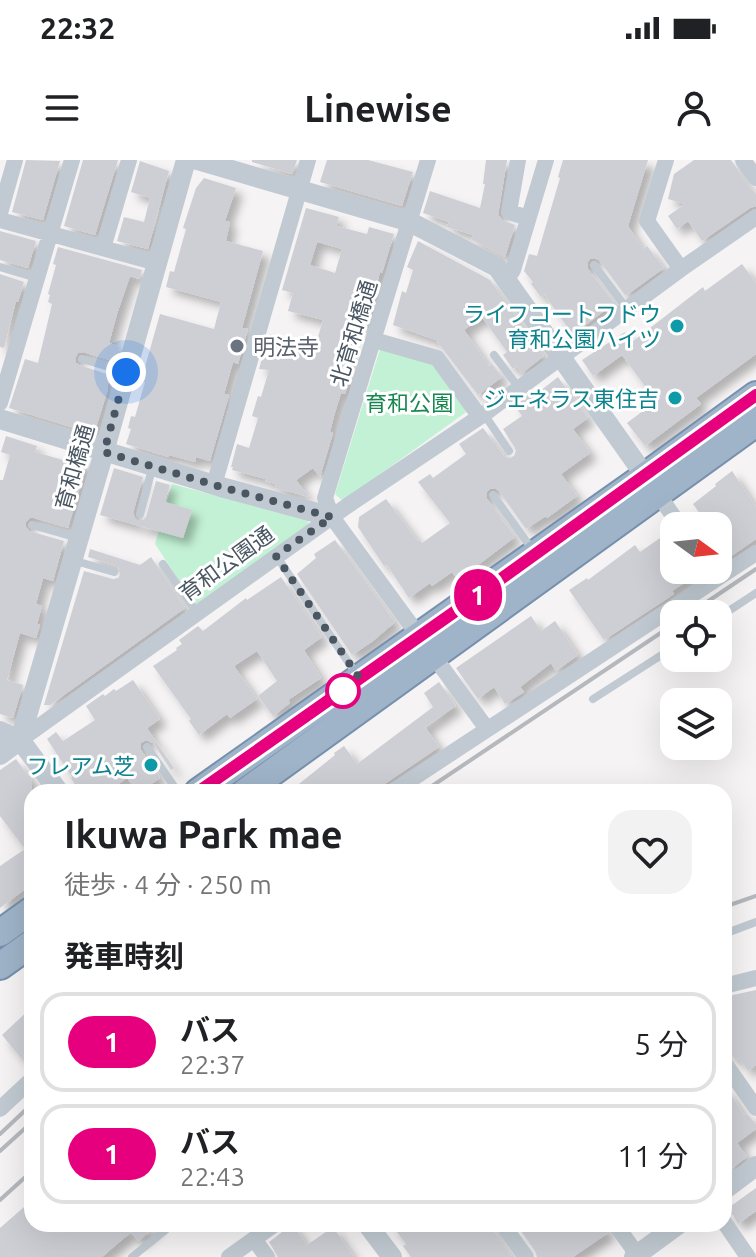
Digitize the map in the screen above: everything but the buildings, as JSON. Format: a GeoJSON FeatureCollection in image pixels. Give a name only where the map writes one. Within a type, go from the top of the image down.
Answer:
{"type":"FeatureCollection","features":[{"type":"Feature","properties":{"kind":"highway"},"geometry":{"type":"LineString","coordinates":[[209,784],[360,679],[428,646],[652,485],[756,395]]}},
{"type":"Feature","properties":{"kind":"highway"},"geometry":{"type":"LineString","coordinates":[[255,784],[428,646],[535,555],[756,423]]}},
{"type":"Feature","properties":{"kind":"highway"},"geometry":{"type":"LineString","coordinates":[[0,933],[24,916]]}},
{"type":"Feature","properties":{"kind":"highway"},"geometry":{"type":"LineString","coordinates":[[0,966],[24,949]]}},
{"type":"Feature","properties":{"kind":"street"},"geometry":{"type":"LineString","coordinates":[[0,213],[15,160]]}},
{"type":"Feature","properties":{"kind":"street"},"geometry":{"type":"LineString","coordinates":[[0,403],[72,160]]}},
{"type":"Feature","properties":{"kind":"street"},"geometry":{"type":"LineString","coordinates":[[103,248],[129,160]]}},
{"type":"Feature","properties":{"kind":"street","name":"育和橋通"},"geometry":{"type":"LineString","coordinates":[[20,740],[186,160]]}},
{"type":"Feature","properties":{"kind":"street"},"geometry":{"type":"LineString","coordinates":[[197,160],[410,222],[497,267],[670,512]]}},
{"type":"Feature","properties":{"kind":"street"},"geometry":{"type":"LineString","coordinates":[[214,485],[308,160]]}},
{"type":"Feature","properties":{"kind":"street"},"geometry":{"type":"LineString","coordinates":[[518,160],[509,212],[528,218]]}},
{"type":"Feature","properties":{"kind":"street"},"geometry":{"type":"LineString","coordinates":[[507,279],[513,270],[546,160]]}},
{"type":"Feature","properties":{"kind":"street"},"geometry":{"type":"LineString","coordinates":[[666,160],[647,221],[681,269]]}},
{"type":"Feature","properties":{"kind":"street"},"geometry":{"type":"LineString","coordinates":[[743,160],[756,178]]}},
{"type":"Feature","properties":{"kind":"street","name":"北育和橋通"},"geometry":{"type":"LineString","coordinates":[[332,517],[325,498],[410,222],[423,161]]}},
{"type":"Feature","properties":{"kind":"street","name":"育和公園通"},"geometry":{"type":"LineString","coordinates":[[0,755],[276,556],[482,416],[756,217]]}},
{"type":"Feature","properties":{"kind":"street"},"geometry":{"type":"LineString","coordinates":[[0,220],[157,263]]}},
{"type":"Feature","properties":{"kind":"street"},"geometry":{"type":"LineString","coordinates":[[374,340],[437,358],[482,416]]}},
{"type":"Feature","properties":{"kind":"street"},"geometry":{"type":"LineString","coordinates":[[0,419],[214,485],[332,517],[487,729]]}},
{"type":"Feature","properties":{"kind":"street"},"geometry":{"type":"LineString","coordinates":[[732,565],[756,553]]}},
{"type":"Feature","properties":{"kind":"street"},"geometry":{"type":"LineString","coordinates":[[404,784],[699,584]]}},
{"type":"Feature","properties":{"kind":"street"},"geometry":{"type":"LineString","coordinates":[[0,731],[20,740],[53,784]]}},
{"type":"Feature","properties":{"kind":"street"},"geometry":{"type":"LineString","coordinates":[[732,984],[756,978]]}},
{"type":"Feature","properties":{"kind":"street"},"geometry":{"type":"LineString","coordinates":[[732,1074],[756,1108]]}},
{"type":"Feature","properties":{"kind":"street"},"geometry":{"type":"LineString","coordinates":[[0,1109],[24,1086]]}},
{"type":"Feature","properties":{"kind":"street"},"geometry":{"type":"LineString","coordinates":[[732,1184],[756,1166]]}},
{"type":"Feature","properties":{"kind":"street"},"geometry":{"type":"LineString","coordinates":[[229,1257],[264,1232]]}},
{"type":"Feature","properties":{"kind":"street"},"geometry":{"type":"LineString","coordinates":[[373,1232],[392,1257]]}},
{"type":"Feature","properties":{"kind":"street"},"geometry":{"type":"LineString","coordinates":[[508,1232],[526,1257]]}},
{"type":"Feature","properties":{"kind":"street"},"geometry":{"type":"LineString","coordinates":[[620,1232],[637,1256],[668,1232]]}},
{"type":"Feature","properties":{"kind":"street"},"geometry":{"type":"LineString","coordinates":[[731,1232],[748,1257]]}},
{"type":"Feature","properties":{"kind":"street"},"geometry":{"type":"LineString","coordinates":[[254,1239],[267,1257]]}},
{"type":"Feature","properties":{"kind":"lane"},"geometry":{"type":"LineString","coordinates":[[594,265],[627,309]]}},
{"type":"Feature","properties":{"kind":"lane"},"geometry":{"type":"LineString","coordinates":[[0,267],[37,278]]}},
{"type":"Feature","properties":{"kind":"lane"},"geometry":{"type":"LineString","coordinates":[[494,355],[519,388]]}},
{"type":"Feature","properties":{"kind":"lane"},"geometry":{"type":"LineString","coordinates":[[82,359],[126,372]]}},
{"type":"Feature","properties":{"kind":"lane"},"geometry":{"type":"LineString","coordinates":[[482,416],[509,451]]}},
{"type":"Feature","properties":{"kind":"lane"},"geometry":{"type":"LineString","coordinates":[[140,514],[153,466]]}},
{"type":"Feature","properties":{"kind":"lane"},"geometry":{"type":"LineString","coordinates":[[493,495],[535,555]]}},
{"type":"Feature","properties":{"kind":"lane"},"geometry":{"type":"LineString","coordinates":[[32,525],[79,538]]}},
{"type":"Feature","properties":{"kind":"lane"},"geometry":{"type":"LineString","coordinates":[[276,556],[360,679]]}},
{"type":"Feature","properties":{"kind":"lane"},"geometry":{"type":"LineString","coordinates":[[72,560],[114,572]]}},
{"type":"Feature","properties":{"kind":"lane"},"geometry":{"type":"LineString","coordinates":[[163,564],[197,613]]}},
{"type":"Feature","properties":{"kind":"lane"},"geometry":{"type":"LineString","coordinates":[[732,609],[756,593]]}},
{"type":"Feature","properties":{"kind":"lane"},"geometry":{"type":"LineString","coordinates":[[593,699],[660,656]]}},
{"type":"Feature","properties":{"kind":"lane"},"geometry":{"type":"LineString","coordinates":[[147,747],[172,784]]}},
{"type":"Feature","properties":{"kind":"lane"},"geometry":{"type":"LineString","coordinates":[[732,931],[756,922]]}},
{"type":"Feature","properties":{"kind":"lane"},"geometry":{"type":"LineString","coordinates":[[132,1257],[163,1232]]}},
{"type":"Feature","properties":{"kind":"green space","name":"育和公園"},"geometry":{"type":"Polygon","coordinates":[[[381,346],[434,362],[469,410],[343,501],[335,494],[381,346]]]}},
{"type":"Feature","properties":{"kind":"green space"},"geometry":{"type":"Polygon","coordinates":[[[172,484],[308,520],[309,528],[197,607],[155,544],[172,484]]]}},
{"type":"Feature","properties":{"kind":"railway"},"geometry":{"type":"LineString","coordinates":[[710,600],[756,569]]}},
{"type":"Feature","properties":{"kind":"railway"},"geometry":{"type":"LineString","coordinates":[[435,784],[660,633]]}},
{"type":"Feature","properties":{"kind":"railway"},"geometry":{"type":"LineString","coordinates":[[732,904],[756,896]]}},
{"type":"Feature","properties":{"kind":"railway"},"geometry":{"type":"LineString","coordinates":[[0,1134],[24,1112]]}},
{"type":"Feature","properties":{"kind":"railway"},"geometry":{"type":"LineString","coordinates":[[0,1151],[24,1129]]}},
{"type":"Feature","properties":{"kind":"railway"},"geometry":{"type":"LineString","coordinates":[[0,1200],[24,1178]]}},
{"type":"Feature","properties":{"kind":"bus line","name":"1"},"geometry":{"type":"LineString","coordinates":[[209,784],[756,395]]}},
{"type":"Feature","properties":{"kind":"place","name":"ライフコートフドウ 育和公園ハイツ"},"geometry":{"type":"Point","coordinates":[677,326]}},
{"type":"Feature","properties":{"kind":"place","name":"明法寺"},"geometry":{"type":"Point","coordinates":[237,346]}},
{"type":"Feature","properties":{"kind":"place","name":"ジェネラス東住吉"},"geometry":{"type":"Point","coordinates":[675,398]}},
{"type":"Feature","properties":{"kind":"place","name":"フレアム芝"},"geometry":{"type":"Point","coordinates":[151,765]}},
{"type":"Feature","properties":{"kind":"route"},"geometry":{"type":"LineString","coordinates":[[126,372],[104,452],[332,517],[276,556],[360,679],[343,691]]}}]}
